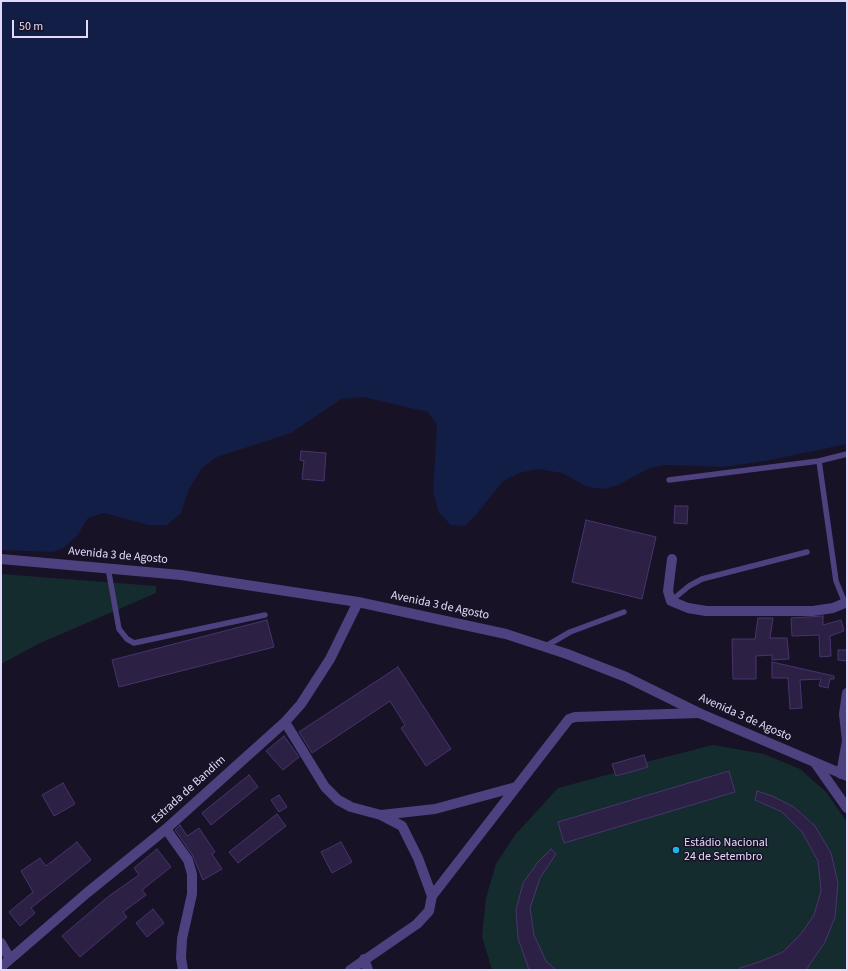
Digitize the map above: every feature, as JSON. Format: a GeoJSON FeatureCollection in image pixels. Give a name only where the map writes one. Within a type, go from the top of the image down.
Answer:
{"type":"FeatureCollection","features":[{"type":"Feature","properties":{"kind":"street","name":"Avenida 3 de Agosto"},"geometry":{"type":"LineString","coordinates":[[1,559],[181,575],[358,602],[506,634],[546,646],[626,677],[699,713],[844,775]]}},
{"type":"Feature","properties":{"kind":"street"},"geometry":{"type":"LineString","coordinates":[[672,559],[668,591],[671,601],[688,608],[706,611],[813,611],[833,608],[846,602]]}},
{"type":"Feature","properties":{"kind":"street","name":"Estrada de Bandim"},"geometry":{"type":"LineString","coordinates":[[1,967],[88,892],[166,829],[285,722],[301,704],[326,666],[358,602]]}},
{"type":"Feature","properties":{"kind":"street"},"geometry":{"type":"LineString","coordinates":[[844,775],[847,741],[844,714],[847,693]]}},
{"type":"Feature","properties":{"kind":"street"},"geometry":{"type":"LineString","coordinates":[[350,970],[364,959],[418,924],[429,911],[432,896],[568,719],[575,717],[699,713]]}},
{"type":"Feature","properties":{"kind":"street"},"geometry":{"type":"LineString","coordinates":[[285,722],[325,787],[338,800],[352,807],[381,815],[402,826],[418,858],[432,896]]}},
{"type":"Feature","properties":{"kind":"street"},"geometry":{"type":"LineString","coordinates":[[816,764],[847,808]]}},
{"type":"Feature","properties":{"kind":"street"},"geometry":{"type":"LineString","coordinates":[[381,815],[435,809],[516,786]]}},
{"type":"Feature","properties":{"kind":"street"},"geometry":{"type":"LineString","coordinates":[[166,829],[188,860],[192,874],[192,894],[182,939],[181,958],[183,970]]}},
{"type":"Feature","properties":{"kind":"street"},"geometry":{"type":"LineString","coordinates":[[1,943],[10,959]]}},
{"type":"Feature","properties":{"kind":"street"},"geometry":{"type":"LineString","coordinates":[[364,959],[368,970]]}},
{"type":"Feature","properties":{"kind":"lane"},"geometry":{"type":"LineString","coordinates":[[669,480],[819,461],[847,454]]}},
{"type":"Feature","properties":{"kind":"lane"},"geometry":{"type":"LineString","coordinates":[[819,461],[836,581],[846,602]]}},
{"type":"Feature","properties":{"kind":"lane"},"geometry":{"type":"LineString","coordinates":[[671,601],[689,586],[702,579],[807,552]]}},
{"type":"Feature","properties":{"kind":"lane"},"geometry":{"type":"LineString","coordinates":[[108,568],[119,629],[127,639],[134,643],[265,615]]}},
{"type":"Feature","properties":{"kind":"lane"},"geometry":{"type":"LineString","coordinates":[[546,646],[570,632],[624,612]]}},
{"type":"Feature","properties":{"kind":"green space"},"geometry":{"type":"Polygon","coordinates":[[[1,574],[156,586],[156,593],[38,644],[1,664],[1,574]]]}},
{"type":"Feature","properties":{"kind":"green space","name":"Estádio Nacional 24 de Setembro"},"geometry":{"type":"Polygon","coordinates":[[[713,745],[764,754],[800,769],[826,792],[847,822],[846,970],[492,970],[482,936],[486,898],[496,864],[515,835],[558,788],[614,773],[616,776],[648,767],[646,762],[713,745]]]}},
{"type":"Feature","properties":{"kind":"water"},"geometry":{"type":"Polygon","coordinates":[[[1,1],[847,1],[847,444],[765,461],[724,467],[667,465],[650,468],[618,485],[605,489],[588,487],[562,473],[538,469],[519,473],[503,481],[475,516],[464,526],[451,525],[439,513],[433,492],[437,425],[428,412],[363,397],[341,399],[291,433],[217,457],[202,468],[189,489],[181,513],[167,525],[149,525],[104,513],[88,518],[77,536],[65,547],[53,552],[1,550],[1,1]]]}},
{"type":"Feature","properties":{"kind":"building"},"geometry":{"type":"Polygon","coordinates":[[[301,451],[326,453],[324,481],[302,479],[304,461],[300,460],[301,451]]]}},
{"type":"Feature","properties":{"kind":"building"},"geometry":{"type":"Polygon","coordinates":[[[675,506],[688,506],[687,524],[674,523],[675,506]]]}},
{"type":"Feature","properties":{"kind":"building"},"geometry":{"type":"Polygon","coordinates":[[[586,520],[656,537],[642,599],[572,582],[586,520]]]}},
{"type":"Feature","properties":{"kind":"building"},"geometry":{"type":"Polygon","coordinates":[[[823,616],[823,625],[841,620],[844,631],[830,636],[831,656],[820,657],[819,635],[792,636],[791,618],[823,616]]]}},
{"type":"Feature","properties":{"kind":"building"},"geometry":{"type":"Polygon","coordinates":[[[758,618],[773,618],[770,638],[787,638],[789,659],[772,660],[772,655],[756,656],[756,679],[733,679],[732,639],[755,639],[758,618]]]}},
{"type":"Feature","properties":{"kind":"building"},"geometry":{"type":"Polygon","coordinates":[[[267,620],[274,647],[119,687],[112,660],[267,620]]]}},
{"type":"Feature","properties":{"kind":"building"},"geometry":{"type":"Polygon","coordinates":[[[838,650],[847,650],[847,661],[838,660],[838,650]]]}},
{"type":"Feature","properties":{"kind":"building"},"geometry":{"type":"Polygon","coordinates":[[[772,662],[834,676],[834,679],[830,679],[828,688],[819,686],[821,679],[800,680],[802,708],[790,709],[788,678],[772,678],[772,662]]]}},
{"type":"Feature","properties":{"kind":"building"},"geometry":{"type":"Polygon","coordinates":[[[398,667],[451,749],[426,766],[401,728],[405,725],[390,701],[312,753],[299,732],[398,667]]]}},
{"type":"Feature","properties":{"kind":"building"},"geometry":{"type":"Polygon","coordinates":[[[284,736],[299,757],[283,770],[266,751],[284,736]]]}},
{"type":"Feature","properties":{"kind":"building"},"geometry":{"type":"Polygon","coordinates":[[[644,755],[648,767],[616,776],[612,764],[644,755]]]}},
{"type":"Feature","properties":{"kind":"building"},"geometry":{"type":"Polygon","coordinates":[[[729,771],[735,792],[564,843],[558,822],[729,771]]]}},
{"type":"Feature","properties":{"kind":"building"},"geometry":{"type":"Polygon","coordinates":[[[249,775],[258,787],[211,825],[202,813],[249,775]]]}},
{"type":"Feature","properties":{"kind":"building"},"geometry":{"type":"Polygon","coordinates":[[[63,783],[75,804],[54,816],[42,795],[63,783]]]}},
{"type":"Feature","properties":{"kind":"building"},"geometry":{"type":"Polygon","coordinates":[[[757,791],[772,796],[794,807],[815,826],[831,853],[838,883],[835,917],[825,942],[806,970],[740,970],[740,968],[783,952],[801,934],[814,915],[821,891],[818,861],[802,832],[782,812],[755,800],[757,791]]]}},
{"type":"Feature","properties":{"kind":"building"},"geometry":{"type":"Polygon","coordinates":[[[279,795],[287,807],[279,812],[271,800],[279,795]]]}},
{"type":"Feature","properties":{"kind":"building"},"geometry":{"type":"Polygon","coordinates":[[[277,814],[286,826],[238,863],[229,852],[277,814]]]}},
{"type":"Feature","properties":{"kind":"building"},"geometry":{"type":"Polygon","coordinates":[[[180,825],[187,836],[199,828],[215,852],[212,854],[222,869],[203,880],[193,856],[175,830],[180,825]]]}},
{"type":"Feature","properties":{"kind":"building"},"geometry":{"type":"Polygon","coordinates":[[[77,842],[91,860],[31,908],[35,913],[20,926],[9,912],[33,892],[21,871],[40,858],[46,866],[77,842]]]}},
{"type":"Feature","properties":{"kind":"building"},"geometry":{"type":"Polygon","coordinates":[[[341,842],[352,862],[332,873],[321,852],[341,842]]]}},
{"type":"Feature","properties":{"kind":"building"},"geometry":{"type":"Polygon","coordinates":[[[157,849],[171,867],[142,890],[146,895],[123,912],[127,917],[80,957],[62,936],[109,896],[139,875],[134,868],[157,849]]]}},
{"type":"Feature","properties":{"kind":"building"},"geometry":{"type":"Polygon","coordinates":[[[551,849],[556,854],[540,878],[530,908],[534,935],[546,961],[556,970],[529,970],[518,938],[516,910],[523,883],[538,862],[551,849]]]}},
{"type":"Feature","properties":{"kind":"building"},"geometry":{"type":"Polygon","coordinates":[[[153,909],[164,923],[147,937],[136,923],[153,909]]]}},
{"type":"Feature","properties":{"kind":"place","name":"Estádio Nacional 24 de Setembro"},"geometry":{"type":"Point","coordinates":[676,850]}}]}
